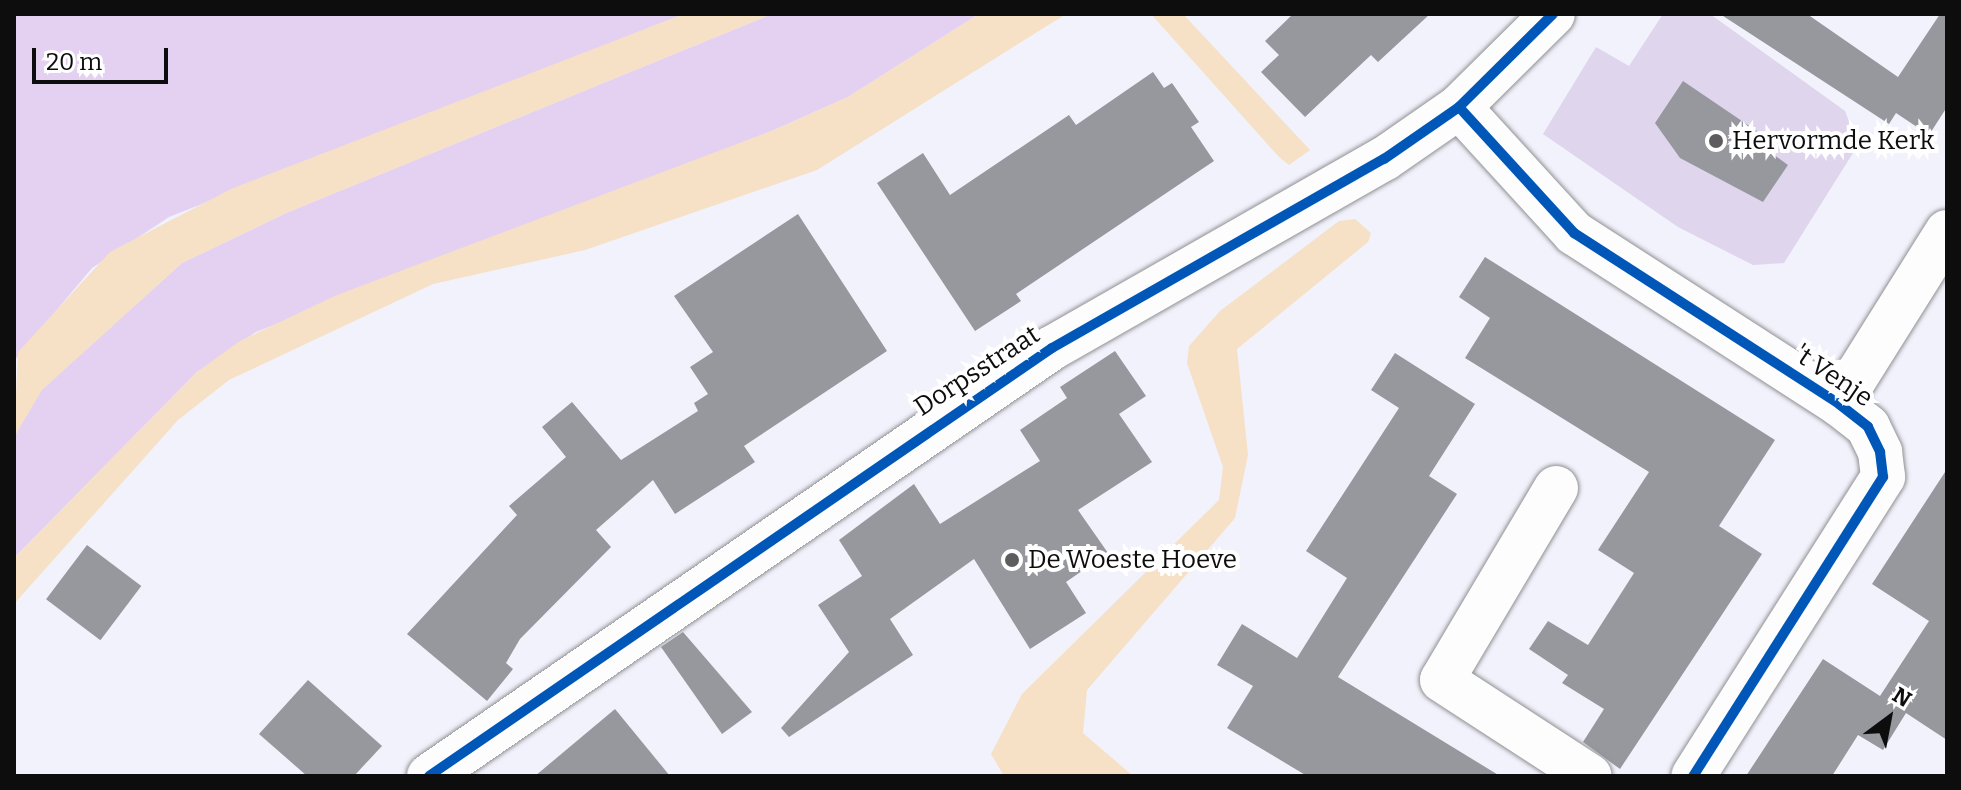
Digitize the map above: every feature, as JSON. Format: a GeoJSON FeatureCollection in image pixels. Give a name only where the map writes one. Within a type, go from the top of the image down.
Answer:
{"type":"FeatureCollection","features":[{"type":"Feature","properties":{"kind":"street","name":"Dorpsstraat"},"geometry":{"type":"LineString","coordinates":[[429,776],[1052,348],[1384,159],[1459,107],[1553,14]]}},
{"type":"Feature","properties":{"kind":"street","name":"'t Venje"},"geometry":{"type":"LineString","coordinates":[[1459,107],[1574,233],[1839,404],[1868,427],[1883,477],[1693,776]]}},
{"type":"Feature","properties":{"kind":"street"},"geometry":{"type":"LineString","coordinates":[[1839,404],[1947,232]]}},
{"type":"Feature","properties":{"kind":"street"},"geometry":{"type":"LineString","coordinates":[[1556,488],[1442,680],[1590,776]]}},
{"type":"Feature","properties":{"kind":"shaded area"},"geometry":{"type":"Polygon","coordinates":[[[14,14],[684,14],[169,217],[92,268],[14,361],[14,14]]]}},
{"type":"Feature","properties":{"kind":"shaded area"},"geometry":{"type":"Polygon","coordinates":[[[684,14],[772,14],[286,213],[182,263],[42,390],[14,437],[18,352],[110,252],[231,189],[684,14]]]}},
{"type":"Feature","properties":{"kind":"shaded area"},"geometry":{"type":"Polygon","coordinates":[[[772,14],[979,14],[848,97],[774,130],[256,332],[197,372],[14,558],[14,437],[41,390],[182,263],[286,213],[772,14]]]}},
{"type":"Feature","properties":{"kind":"shaded area"},"geometry":{"type":"Polygon","coordinates":[[[979,14],[1066,14],[817,170],[585,250],[433,284],[229,380],[178,420],[14,604],[14,558],[197,372],[240,341],[337,295],[774,130],[848,97],[979,14]]]}},
{"type":"Feature","properties":{"kind":"shaded area"},"geometry":{"type":"Polygon","coordinates":[[[1151,14],[1183,14],[1310,150],[1289,165],[1279,157],[1151,14]]]}},
{"type":"Feature","properties":{"kind":"shaded area"},"geometry":{"type":"Polygon","coordinates":[[[1663,14],[1710,14],[1845,111],[1858,145],[1784,263],[1753,265],[1678,227],[1543,134],[1596,47],[1629,66],[1663,14]]]}},
{"type":"Feature","properties":{"kind":"shaded area"},"geometry":{"type":"Polygon","coordinates":[[[1355,219],[1371,233],[1368,242],[1237,349],[1248,455],[1235,518],[1087,690],[1083,733],[1133,776],[1004,776],[991,754],[1022,694],[1219,500],[1223,467],[1187,363],[1189,346],[1220,311],[1339,221],[1355,219]]]}},
{"type":"Feature","properties":{"kind":"building"},"geometry":{"type":"Polygon","coordinates":[[[1293,14],[1430,14],[1378,62],[1371,55],[1305,117],[1261,72],[1279,55],[1265,41],[1293,14]]]}},
{"type":"Feature","properties":{"kind":"building"},"geometry":{"type":"Polygon","coordinates":[[[1720,14],[1807,14],[1898,77],[1940,14],[1947,14],[1947,107],[1929,135],[1896,113],[1889,124],[1720,14]]]}},
{"type":"Feature","properties":{"kind":"building"},"geometry":{"type":"Polygon","coordinates":[[[1153,72],[1164,88],[1172,83],[1199,122],[1191,127],[1214,161],[1016,294],[1021,301],[975,331],[877,183],[923,153],[950,195],[1069,115],[1076,125],[1153,72]]]}},
{"type":"Feature","properties":{"kind":"building","name":"Hervormde Kerk"},"geometry":{"type":"Polygon","coordinates":[[[1683,81],[1767,138],[1762,146],[1788,165],[1763,202],[1680,158],[1655,123],[1683,81]]]}},
{"type":"Feature","properties":{"kind":"building"},"geometry":{"type":"Polygon","coordinates":[[[798,214],[887,351],[744,446],[755,462],[675,514],[653,480],[596,530],[611,547],[520,639],[506,663],[513,669],[487,701],[407,634],[517,515],[509,506],[566,457],[542,427],[572,402],[621,460],[698,411],[694,403],[708,394],[690,367],[713,352],[674,296],[798,214]]]}},
{"type":"Feature","properties":{"kind":"building"},"geometry":{"type":"Polygon","coordinates":[[[1485,257],[1775,440],[1719,526],[1762,554],[1620,769],[1583,742],[1604,709],[1562,683],[1568,675],[1529,649],[1548,621],[1588,645],[1634,573],[1598,550],[1649,472],[1465,358],[1490,318],[1459,297],[1485,257]]]}},
{"type":"Feature","properties":{"kind":"building"},"geometry":{"type":"Polygon","coordinates":[[[1115,351],[1146,396],[1119,414],[1152,462],[1078,510],[1108,553],[1066,582],[1086,613],[1030,649],[974,559],[890,619],[913,655],[789,737],[781,728],[849,652],[818,605],[862,576],[839,540],[914,484],[940,524],[1040,461],[1020,430],[1067,398],[1060,387],[1115,351]]]}},
{"type":"Feature","properties":{"kind":"building"},"geometry":{"type":"Polygon","coordinates":[[[1395,353],[1475,404],[1429,476],[1457,494],[1338,677],[1500,776],[1307,776],[1227,728],[1253,686],[1217,665],[1242,624],[1297,658],[1347,578],[1306,551],[1399,408],[1371,390],[1395,353]]]}},
{"type":"Feature","properties":{"kind":"building"},"geometry":{"type":"Polygon","coordinates":[[[1947,469],[1947,740],[1906,713],[1883,750],[1858,735],[1832,776],[1746,776],[1823,659],[1880,696],[1929,621],[1872,584],[1947,469]]]}},
{"type":"Feature","properties":{"kind":"building"},"geometry":{"type":"Polygon","coordinates":[[[87,545],[141,586],[100,640],[46,599],[87,545]]]}},
{"type":"Feature","properties":{"kind":"building"},"geometry":{"type":"Polygon","coordinates":[[[683,632],[752,712],[722,734],[661,647],[683,632]]]}},
{"type":"Feature","properties":{"kind":"building"},"geometry":{"type":"Polygon","coordinates":[[[308,680],[382,746],[354,776],[307,776],[259,734],[308,680]]]}},
{"type":"Feature","properties":{"kind":"building"},"geometry":{"type":"Polygon","coordinates":[[[615,709],[670,776],[535,776],[615,709]]]}},
{"type":"Feature","properties":{"kind":"cycle path"},"geometry":{"type":"LineString","coordinates":[[429,776],[1052,348],[1384,159],[1459,107],[1553,14]]}},
{"type":"Feature","properties":{"kind":"cycle path"},"geometry":{"type":"LineString","coordinates":[[1459,107],[1574,233],[1839,404],[1868,427],[1880,452],[1883,477],[1693,776]]}},
{"type":"Feature","properties":{"kind":"place","name":"Hervormde Kerk"},"geometry":{"type":"Point","coordinates":[1716,141]}},
{"type":"Feature","properties":{"kind":"place","name":"De Woeste Hoeve"},"geometry":{"type":"Point","coordinates":[1012,560]}}]}
